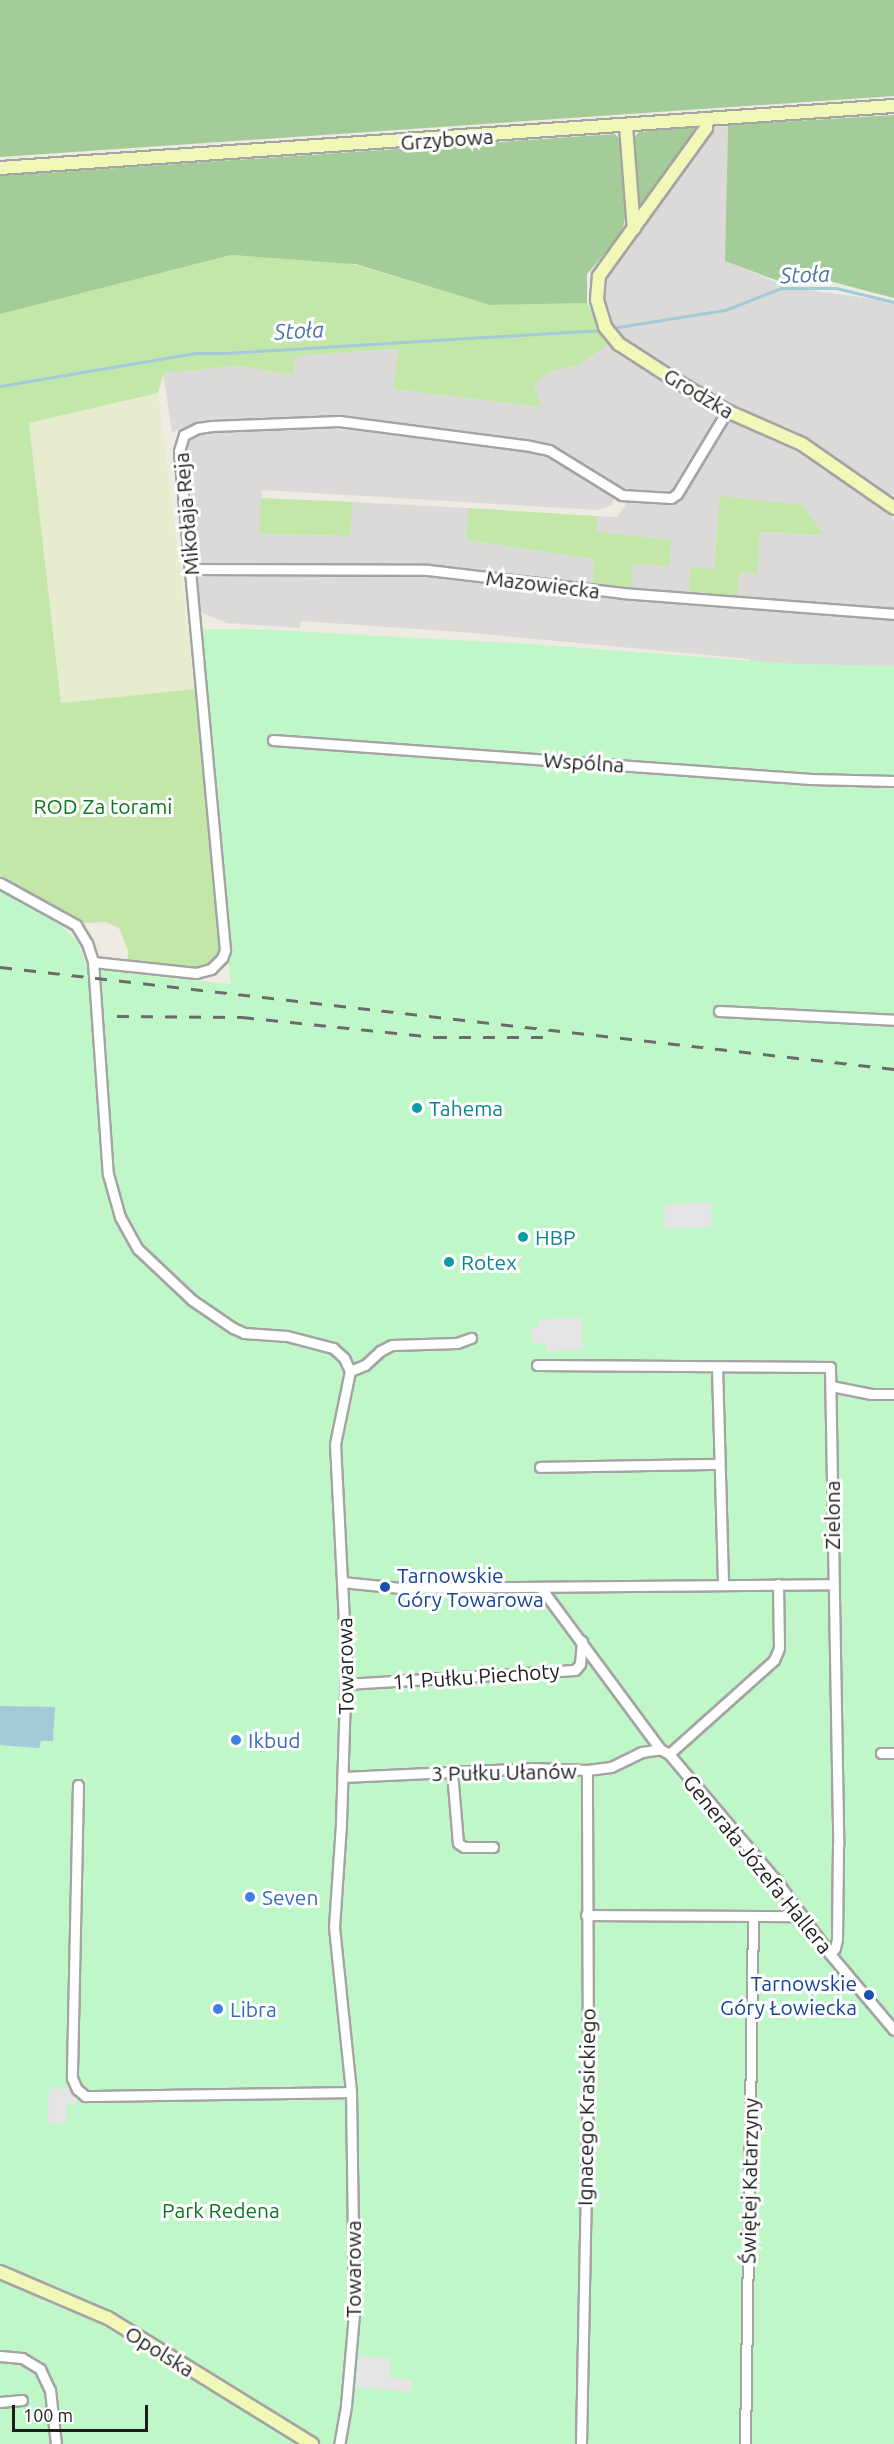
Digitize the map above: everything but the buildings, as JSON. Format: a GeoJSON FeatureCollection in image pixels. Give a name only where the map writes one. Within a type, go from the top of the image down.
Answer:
{"type":"FeatureCollection","features":[{"type":"Feature","properties":{"kind":"street","name":"Grzybowa"},"geometry":{"type":"LineString","coordinates":[[0,168],[894,106]]}},
{"type":"Feature","properties":{"kind":"street","name":"Grodzka"},"geometry":{"type":"LineString","coordinates":[[705,120],[706,128],[600,276],[597,300],[605,327],[619,344],[727,411],[802,444],[892,504]]}},
{"type":"Feature","properties":{"kind":"street"},"geometry":{"type":"LineString","coordinates":[[626,126],[634,229]]}},
{"type":"Feature","properties":{"kind":"street","name":"Mikołaja Reja"},"geometry":{"type":"LineString","coordinates":[[93,962],[205,972],[222,958],[225,950],[179,451],[184,435],[198,428],[234,424],[339,422],[525,445],[549,450],[622,495],[671,498],[677,494],[727,411]]}},
{"type":"Feature","properties":{"kind":"street","name":"Mazowiecka"},"geometry":{"type":"LineString","coordinates":[[191,569],[428,570],[623,593],[894,614]]}},
{"type":"Feature","properties":{"kind":"street","name":"Wspólna"},"geometry":{"type":"LineString","coordinates":[[273,740],[811,779],[894,781]]}},
{"type":"Feature","properties":{"kind":"street"},"geometry":{"type":"LineString","coordinates":[[0,883],[76,925],[87,943],[93,962],[108,1174],[120,1217],[135,1245],[172,1284],[233,1328],[244,1333],[295,1337],[333,1348],[344,1358],[350,1371],[365,1365],[380,1351],[392,1345],[457,1343],[471,1338]]}},
{"type":"Feature","properties":{"kind":"street"},"geometry":{"type":"LineString","coordinates":[[718,1011],[894,1020]]}},
{"type":"Feature","properties":{"kind":"street"},"geometry":{"type":"LineString","coordinates":[[537,1365],[830,1367],[831,1386],[871,1394],[894,1394]]}},
{"type":"Feature","properties":{"kind":"street"},"geometry":{"type":"LineString","coordinates":[[717,1367],[723,1584]]}},
{"type":"Feature","properties":{"kind":"street","name":"Towarowa"},"geometry":{"type":"LineString","coordinates":[[339,2444],[346,2406],[354,2314],[351,2092],[334,1927],[344,1777],[346,1684],[335,1444],[350,1371]]}},
{"type":"Feature","properties":{"kind":"street","name":"Zielona"},"geometry":{"type":"LineString","coordinates":[[830,1954],[836,1948],[837,1939],[838,1845],[832,1584],[831,1386]]}},
{"type":"Feature","properties":{"kind":"street"},"geometry":{"type":"LineString","coordinates":[[540,1467],[719,1464]]}},
{"type":"Feature","properties":{"kind":"street"},"geometry":{"type":"LineString","coordinates":[[342,1582],[401,1588],[544,1591],[723,1584],[832,1584]]}},
{"type":"Feature","properties":{"kind":"street","name":"Generała Józefa Hallera"},"geometry":{"type":"LineString","coordinates":[[664,1752],[774,1660],[779,1648],[778,1584]]}},
{"type":"Feature","properties":{"kind":"street","name":"Generała Józefa Hallera"},"geometry":{"type":"LineString","coordinates":[[544,1591],[664,1752],[776,1880],[830,1954],[894,2030]]}},
{"type":"Feature","properties":{"kind":"street","name":"11 Pułku Piechoty"},"geometry":{"type":"LineString","coordinates":[[346,1684],[575,1670],[580,1664],[582,1641]]}},
{"type":"Feature","properties":{"kind":"street","name":"3 Pułku Ułanów"},"geometry":{"type":"LineString","coordinates":[[344,1777],[531,1768],[587,1770],[611,1767],[642,1752],[664,1752]]}},
{"type":"Feature","properties":{"kind":"street"},"geometry":{"type":"LineString","coordinates":[[881,1753],[894,1753]]}},
{"type":"Feature","properties":{"kind":"street","name":"Ignacego Krasickiego"},"geometry":{"type":"LineString","coordinates":[[581,2444],[588,2081],[587,1770]]}},
{"type":"Feature","properties":{"kind":"street"},"geometry":{"type":"LineString","coordinates":[[452,1772],[458,1843],[464,1847],[493,1847]]}},
{"type":"Feature","properties":{"kind":"street"},"geometry":{"type":"LineString","coordinates":[[78,1785],[72,2078],[77,2089],[85,2096],[351,2092]]}},
{"type":"Feature","properties":{"kind":"street"},"geometry":{"type":"LineString","coordinates":[[586,1915],[803,1916]]}},
{"type":"Feature","properties":{"kind":"street","name":"Świętej Katarzyny"},"geometry":{"type":"LineString","coordinates":[[745,2444],[753,1917]]}},
{"type":"Feature","properties":{"kind":"street","name":"Opolska"},"geometry":{"type":"LineString","coordinates":[[0,2272],[108,2319],[312,2444]]}},
{"type":"Feature","properties":{"kind":"street"},"geometry":{"type":"LineString","coordinates":[[0,2356],[22,2358],[40,2369],[50,2390],[56,2444]]}},
{"type":"Feature","properties":{"kind":"street"},"geometry":{"type":"LineString","coordinates":[[0,2402],[22,2400]]}},
{"type":"Feature","properties":{"kind":"shaded area"},"geometry":{"type":"Polygon","coordinates":[[[728,125],[725,261],[788,287],[894,302],[894,495],[884,492],[806,438],[752,415],[665,365],[618,334],[611,322],[603,297],[604,280],[608,270],[712,127],[728,125]]]}},
{"type":"Feature","properties":{"kind":"shaded area"},"geometry":{"type":"Polygon","coordinates":[[[609,344],[714,412],[716,419],[676,486],[671,490],[644,492],[617,486],[559,450],[538,442],[336,419],[282,417],[229,420],[220,418],[172,432],[163,373],[237,366],[293,375],[294,356],[400,349],[394,389],[541,407],[534,384],[552,371],[579,365],[609,344]]]}},
{"type":"Feature","properties":{"kind":"shaded area"},"geometry":{"type":"Polygon","coordinates":[[[727,418],[804,454],[894,519],[894,611],[737,597],[739,573],[758,574],[760,532],[824,536],[802,505],[717,529],[714,569],[689,597],[632,592],[633,564],[597,532],[597,516],[617,517],[628,501],[678,503],[727,418]]]}},
{"type":"Feature","properties":{"kind":"shaded area"},"geometry":{"type":"Polygon","coordinates":[[[280,427],[352,430],[540,453],[562,462],[614,496],[612,505],[597,510],[262,490],[259,534],[350,536],[353,502],[468,508],[466,540],[594,559],[592,588],[418,566],[194,563],[184,451],[186,441],[196,433],[280,427]]]}},
{"type":"Feature","properties":{"kind":"shaded area"},"geometry":{"type":"Polygon","coordinates":[[[200,573],[415,574],[683,603],[894,619],[894,731],[746,704],[750,659],[461,632],[301,621],[300,628],[227,623],[197,611],[195,577],[200,573]]]}},
{"type":"Feature","properties":{"kind":"shaded area"},"geometry":{"type":"Polygon","coordinates":[[[711,1202],[712,1227],[665,1229],[664,1205],[711,1202]]]}},
{"type":"Feature","properties":{"kind":"shaded area"},"geometry":{"type":"Polygon","coordinates":[[[581,1317],[583,1349],[546,1352],[545,1343],[532,1344],[531,1328],[538,1327],[538,1320],[581,1317]]]}},
{"type":"Feature","properties":{"kind":"shaded area"},"geometry":{"type":"Polygon","coordinates":[[[49,2088],[71,2089],[78,2096],[77,2104],[66,2104],[66,2124],[48,2123],[49,2088]]]}},
{"type":"Feature","properties":{"kind":"shaded area"},"geometry":{"type":"Polygon","coordinates":[[[359,2356],[390,2358],[390,2378],[412,2380],[412,2392],[356,2387],[359,2356]]]}},
{"type":"Feature","properties":{"kind":"green space"},"geometry":{"type":"Polygon","coordinates":[[[0,0],[894,0],[894,96],[0,157],[0,0]]]}},
{"type":"Feature","properties":{"kind":"green space"},"geometry":{"type":"Polygon","coordinates":[[[894,115],[894,298],[829,281],[781,282],[725,261],[728,125],[894,115]]]}},
{"type":"Feature","properties":{"kind":"green space"},"geometry":{"type":"Polygon","coordinates":[[[694,127],[696,133],[639,213],[634,138],[639,132],[694,127]]]}},
{"type":"Feature","properties":{"kind":"green space"},"geometry":{"type":"Polygon","coordinates":[[[615,134],[622,142],[628,204],[622,233],[587,274],[587,303],[490,305],[355,264],[231,255],[0,314],[0,176],[615,134]]]}},
{"type":"Feature","properties":{"kind":"green space","name":"ROD Za torami"},"geometry":{"type":"Polygon","coordinates":[[[231,255],[349,263],[490,305],[587,303],[609,344],[579,365],[552,371],[534,384],[542,407],[393,389],[399,349],[295,356],[293,375],[237,366],[164,373],[158,393],[29,423],[61,703],[195,689],[221,946],[215,960],[200,968],[128,963],[128,951],[119,928],[106,922],[84,923],[0,877],[0,314],[231,255]]]}},
{"type":"Feature","properties":{"kind":"green space"},"geometry":{"type":"Polygon","coordinates":[[[158,393],[195,689],[61,703],[29,423],[158,393]]]}},
{"type":"Feature","properties":{"kind":"green space"},"geometry":{"type":"Polygon","coordinates":[[[720,496],[802,505],[825,536],[760,532],[758,574],[739,573],[737,597],[689,597],[690,568],[714,569],[720,496]]]}},
{"type":"Feature","properties":{"kind":"green space"},"geometry":{"type":"Polygon","coordinates":[[[261,498],[353,502],[350,536],[259,534],[261,498]]]}},
{"type":"Feature","properties":{"kind":"green space"},"geometry":{"type":"Polygon","coordinates":[[[468,508],[597,516],[597,532],[672,540],[669,566],[633,564],[632,592],[592,588],[594,559],[466,540],[468,508]]]}},
{"type":"Feature","properties":{"kind":"green space","name":"Park Redena"},"geometry":{"type":"Polygon","coordinates":[[[197,629],[252,629],[529,644],[797,664],[894,666],[894,2444],[0,2444],[0,884],[40,904],[78,943],[88,969],[231,984],[218,873],[197,629]]]}},
{"type":"Feature","properties":{"kind":"water"},"geometry":{"type":"Polygon","coordinates":[[[0,1706],[55,1707],[53,1741],[41,1741],[39,1748],[0,1745],[0,1706]]]}},
{"type":"Feature","properties":{"kind":"waterway","name":"Stoła"},"geometry":{"type":"LineString","coordinates":[[612,328],[725,310],[781,288],[836,288],[894,302]]}},
{"type":"Feature","properties":{"kind":"waterway","name":"Stoła"},"geometry":{"type":"LineString","coordinates":[[0,386],[195,353],[601,330]]}},
{"type":"Feature","properties":{"kind":"railway"},"geometry":{"type":"LineString","coordinates":[[0,967],[894,1069]]}},
{"type":"Feature","properties":{"kind":"railway"},"geometry":{"type":"LineString","coordinates":[[117,1016],[242,1017],[435,1037],[552,1037]]}},
{"type":"Feature","properties":{"kind":"place","name":"Tahema"},"geometry":{"type":"Point","coordinates":[417,1108]}},
{"type":"Feature","properties":{"kind":"place","name":"HBP"},"geometry":{"type":"Point","coordinates":[523,1237]}},
{"type":"Feature","properties":{"kind":"place","name":"Rotex"},"geometry":{"type":"Point","coordinates":[449,1262]}},
{"type":"Feature","properties":{"kind":"place","name":"Tarnowskie Góry Towarowa"},"geometry":{"type":"Point","coordinates":[385,1587]}},
{"type":"Feature","properties":{"kind":"place","name":"Ikbud"},"geometry":{"type":"Point","coordinates":[236,1740]}},
{"type":"Feature","properties":{"kind":"place","name":"Seven"},"geometry":{"type":"Point","coordinates":[250,1897]}},
{"type":"Feature","properties":{"kind":"place","name":"Tarnowskie Góry Łowiecka"},"geometry":{"type":"Point","coordinates":[869,1995]}},
{"type":"Feature","properties":{"kind":"place","name":"Libra"},"geometry":{"type":"Point","coordinates":[218,2009]}}]}
